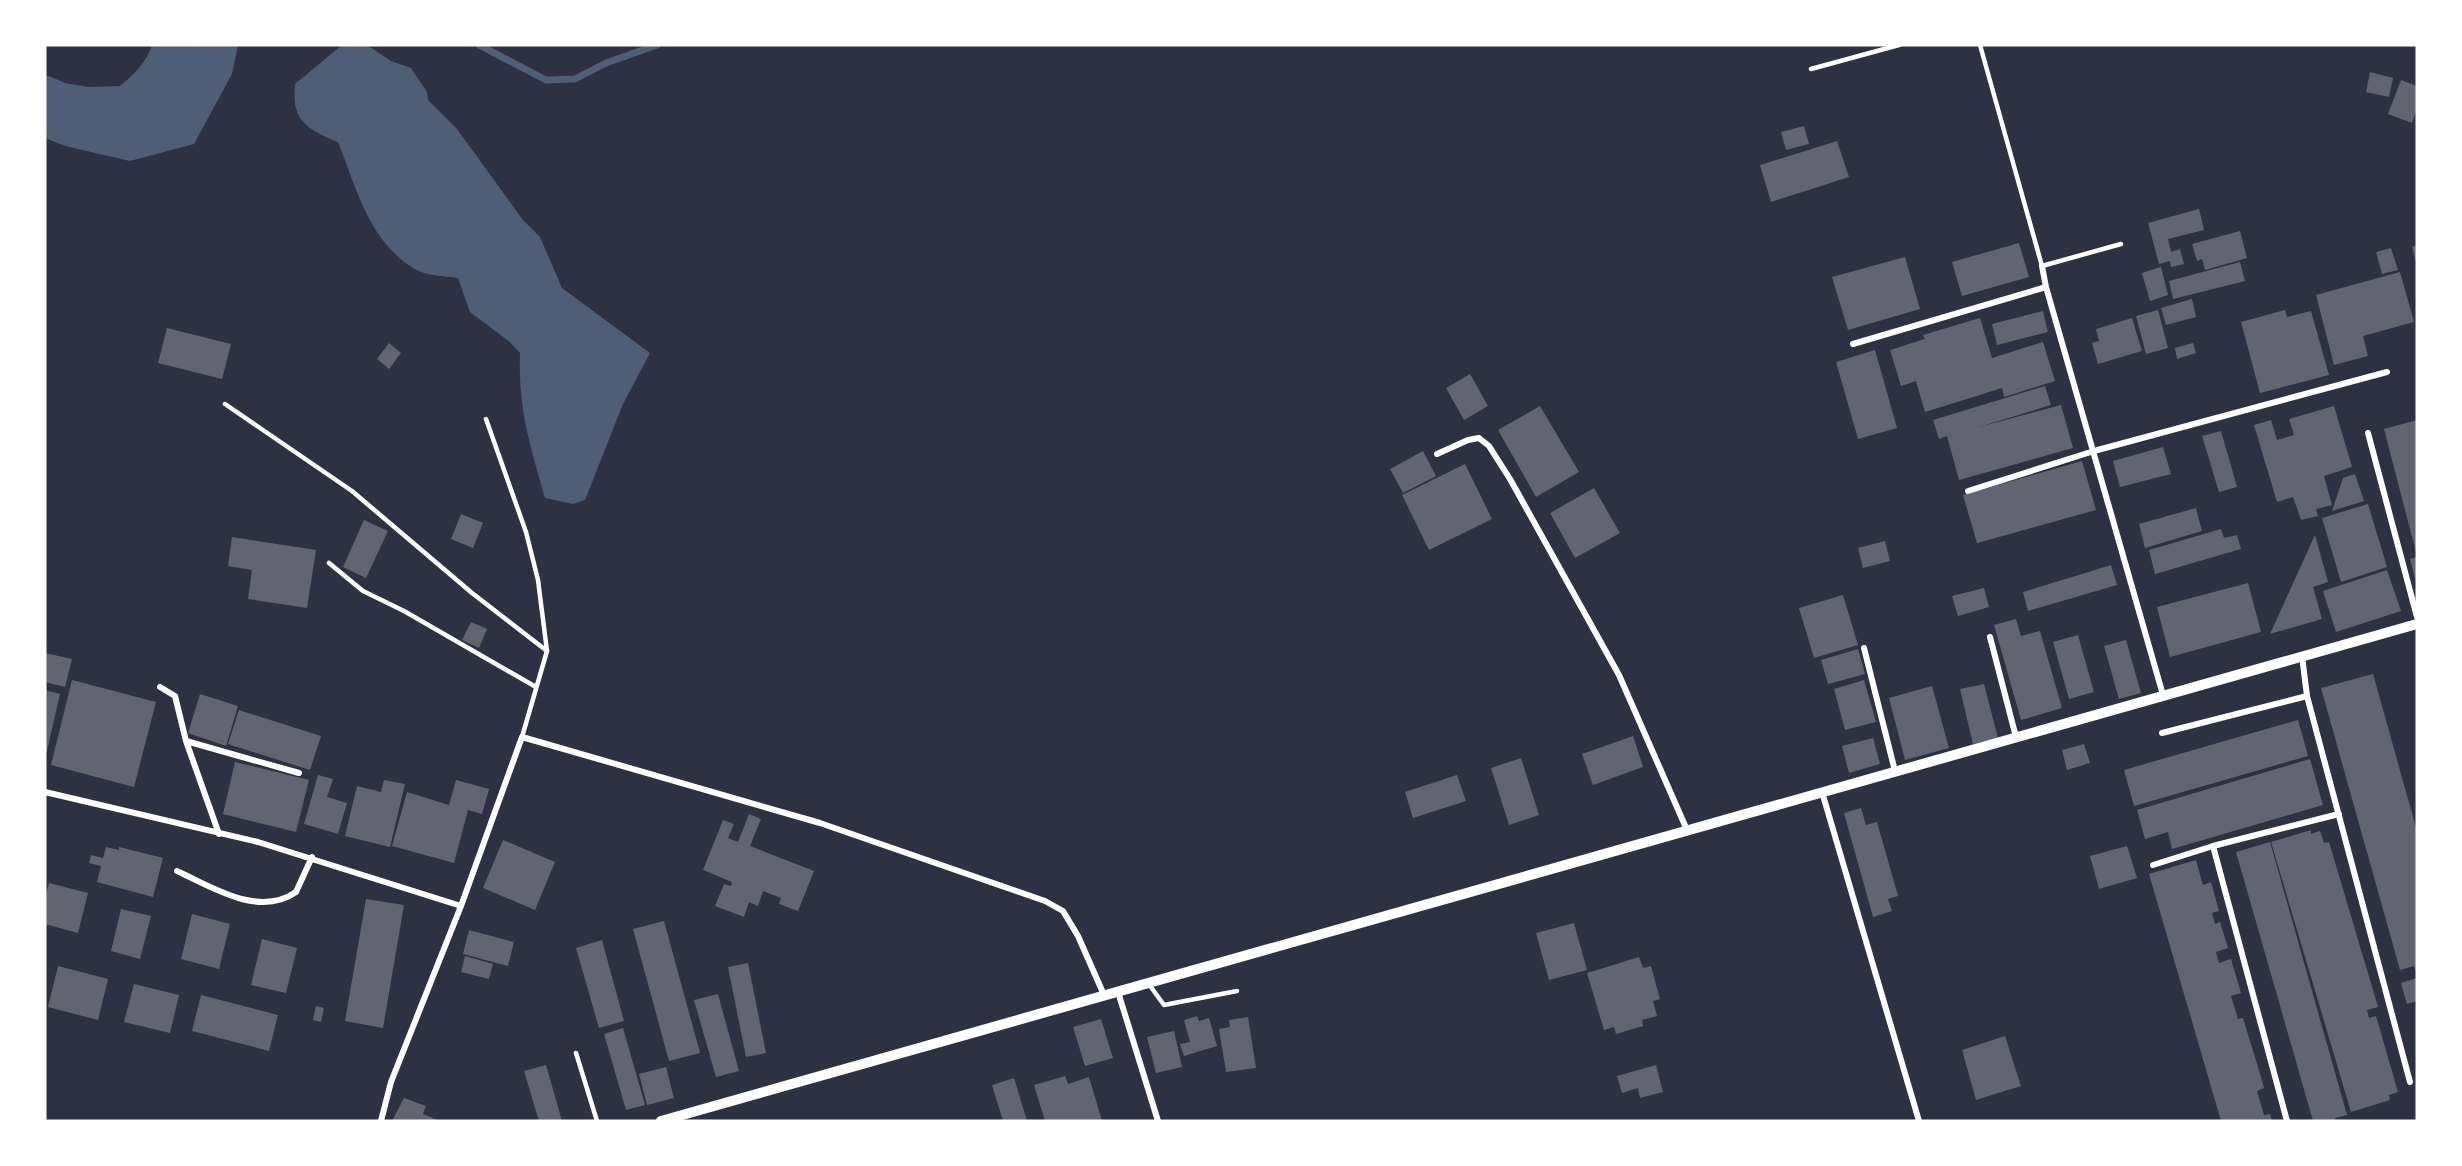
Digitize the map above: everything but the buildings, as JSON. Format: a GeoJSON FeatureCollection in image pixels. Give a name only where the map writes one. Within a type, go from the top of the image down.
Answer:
{"type":"FeatureCollection","features":[{"type":"Feature","properties":{"kind":"street"},"geometry":{"type":"LineString","coordinates":[[2042,266],[2046,287],[2163,695]]}},
{"type":"Feature","properties":{"kind":"street"},"geometry":{"type":"LineString","coordinates":[[1853,344],[2046,287]]}},
{"type":"Feature","properties":{"kind":"street"},"geometry":{"type":"LineString","coordinates":[[1968,491],[2094,451],[2387,372]]}},
{"type":"Feature","properties":{"kind":"street"},"geometry":{"type":"LineString","coordinates":[[2368,434],[2417,617]]}},
{"type":"Feature","properties":{"kind":"street"},"geometry":{"type":"LineString","coordinates":[[1437,454],[1468,440],[1479,438],[1489,446],[1510,479],[1619,675],[1687,830]]}},
{"type":"Feature","properties":{"kind":"street"},"geometry":{"type":"LineString","coordinates":[[661,1121],[2417,624]]}},
{"type":"Feature","properties":{"kind":"street"},"geometry":{"type":"LineString","coordinates":[[1990,637],[2016,737]]}},
{"type":"Feature","properties":{"kind":"street"},"geometry":{"type":"LineString","coordinates":[[1864,648],[1895,771]]}},
{"type":"Feature","properties":{"kind":"street"},"geometry":{"type":"LineString","coordinates":[[2302,656],[2307,696],[2410,1082]]}},
{"type":"Feature","properties":{"kind":"street"},"geometry":{"type":"LineString","coordinates":[[160,687],[175,696],[186,741],[219,834]]}},
{"type":"Feature","properties":{"kind":"street"},"geometry":{"type":"LineString","coordinates":[[2162,734],[2307,696]]}},
{"type":"Feature","properties":{"kind":"street"},"geometry":{"type":"LineString","coordinates":[[381,1121],[391,1082],[461,906],[522,737],[820,823],[1045,901],[1063,911],[1078,936],[1104,996]]}},
{"type":"Feature","properties":{"kind":"street"},"geometry":{"type":"LineString","coordinates":[[186,741],[299,773]]}},
{"type":"Feature","properties":{"kind":"street"},"geometry":{"type":"LineString","coordinates":[[45,792],[312,857],[461,906]]}},
{"type":"Feature","properties":{"kind":"street"},"geometry":{"type":"LineString","coordinates":[[1822,792],[1919,1121]]}},
{"type":"Feature","properties":{"kind":"street"},"geometry":{"type":"LineString","coordinates":[[2153,865],[2212,846],[2339,814]]}},
{"type":"Feature","properties":{"kind":"street"},"geometry":{"type":"LineString","coordinates":[[2212,846],[2287,1121]]}},
{"type":"Feature","properties":{"kind":"street"},"geometry":{"type":"LineString","coordinates":[[177,871],[239,899],[272,903],[296,892],[312,857]]}},
{"type":"Feature","properties":{"kind":"street"},"geometry":{"type":"LineString","coordinates":[[1118,992],[1158,1121]]}},
{"type":"Feature","properties":{"kind":"lane"},"geometry":{"type":"LineString","coordinates":[[1811,69],[1899,45]]}},
{"type":"Feature","properties":{"kind":"lane"},"geometry":{"type":"LineString","coordinates":[[1980,45],[2042,266],[2121,244]]}},
{"type":"Feature","properties":{"kind":"lane"},"geometry":{"type":"LineString","coordinates":[[225,404],[352,491],[463,586],[547,651]]}},
{"type":"Feature","properties":{"kind":"lane"},"geometry":{"type":"LineString","coordinates":[[486,419],[526,532],[538,580],[547,651],[522,737]]}},
{"type":"Feature","properties":{"kind":"lane"},"geometry":{"type":"LineString","coordinates":[[329,563],[363,591],[404,611],[536,687]]}},
{"type":"Feature","properties":{"kind":"lane"},"geometry":{"type":"LineString","coordinates":[[1148,983],[1164,1005],[1237,991]]}},
{"type":"Feature","properties":{"kind":"lane"},"geometry":{"type":"LineString","coordinates":[[576,1053],[597,1121]]}},
{"type":"Feature","properties":{"kind":"water"},"geometry":{"type":"Polygon","coordinates":[[[165,45],[238,45],[232,74],[194,144],[130,161],[65,146],[45,138],[45,80],[89,87],[153,85],[165,45]]]}},
{"type":"Feature","properties":{"kind":"water"},"geometry":{"type":"Polygon","coordinates":[[[342,45],[367,45],[391,61],[411,68],[427,92],[428,100],[457,129],[523,220],[540,237],[562,288],[650,353],[623,404],[585,500],[573,504],[545,498],[523,410],[520,353],[510,342],[470,312],[458,278],[418,271],[398,257],[385,243],[358,195],[338,142],[310,128],[299,115],[294,97],[295,84],[342,45]]]}},
{"type":"Feature","properties":{"kind":"waterway"},"geometry":{"type":"LineString","coordinates":[[45,96],[73,109],[112,116],[141,95],[157,77],[164,68],[173,45]]}},
{"type":"Feature","properties":{"kind":"waterway"},"geometry":{"type":"LineString","coordinates":[[479,45],[546,80],[575,79],[606,63],[657,45]]}}]}
